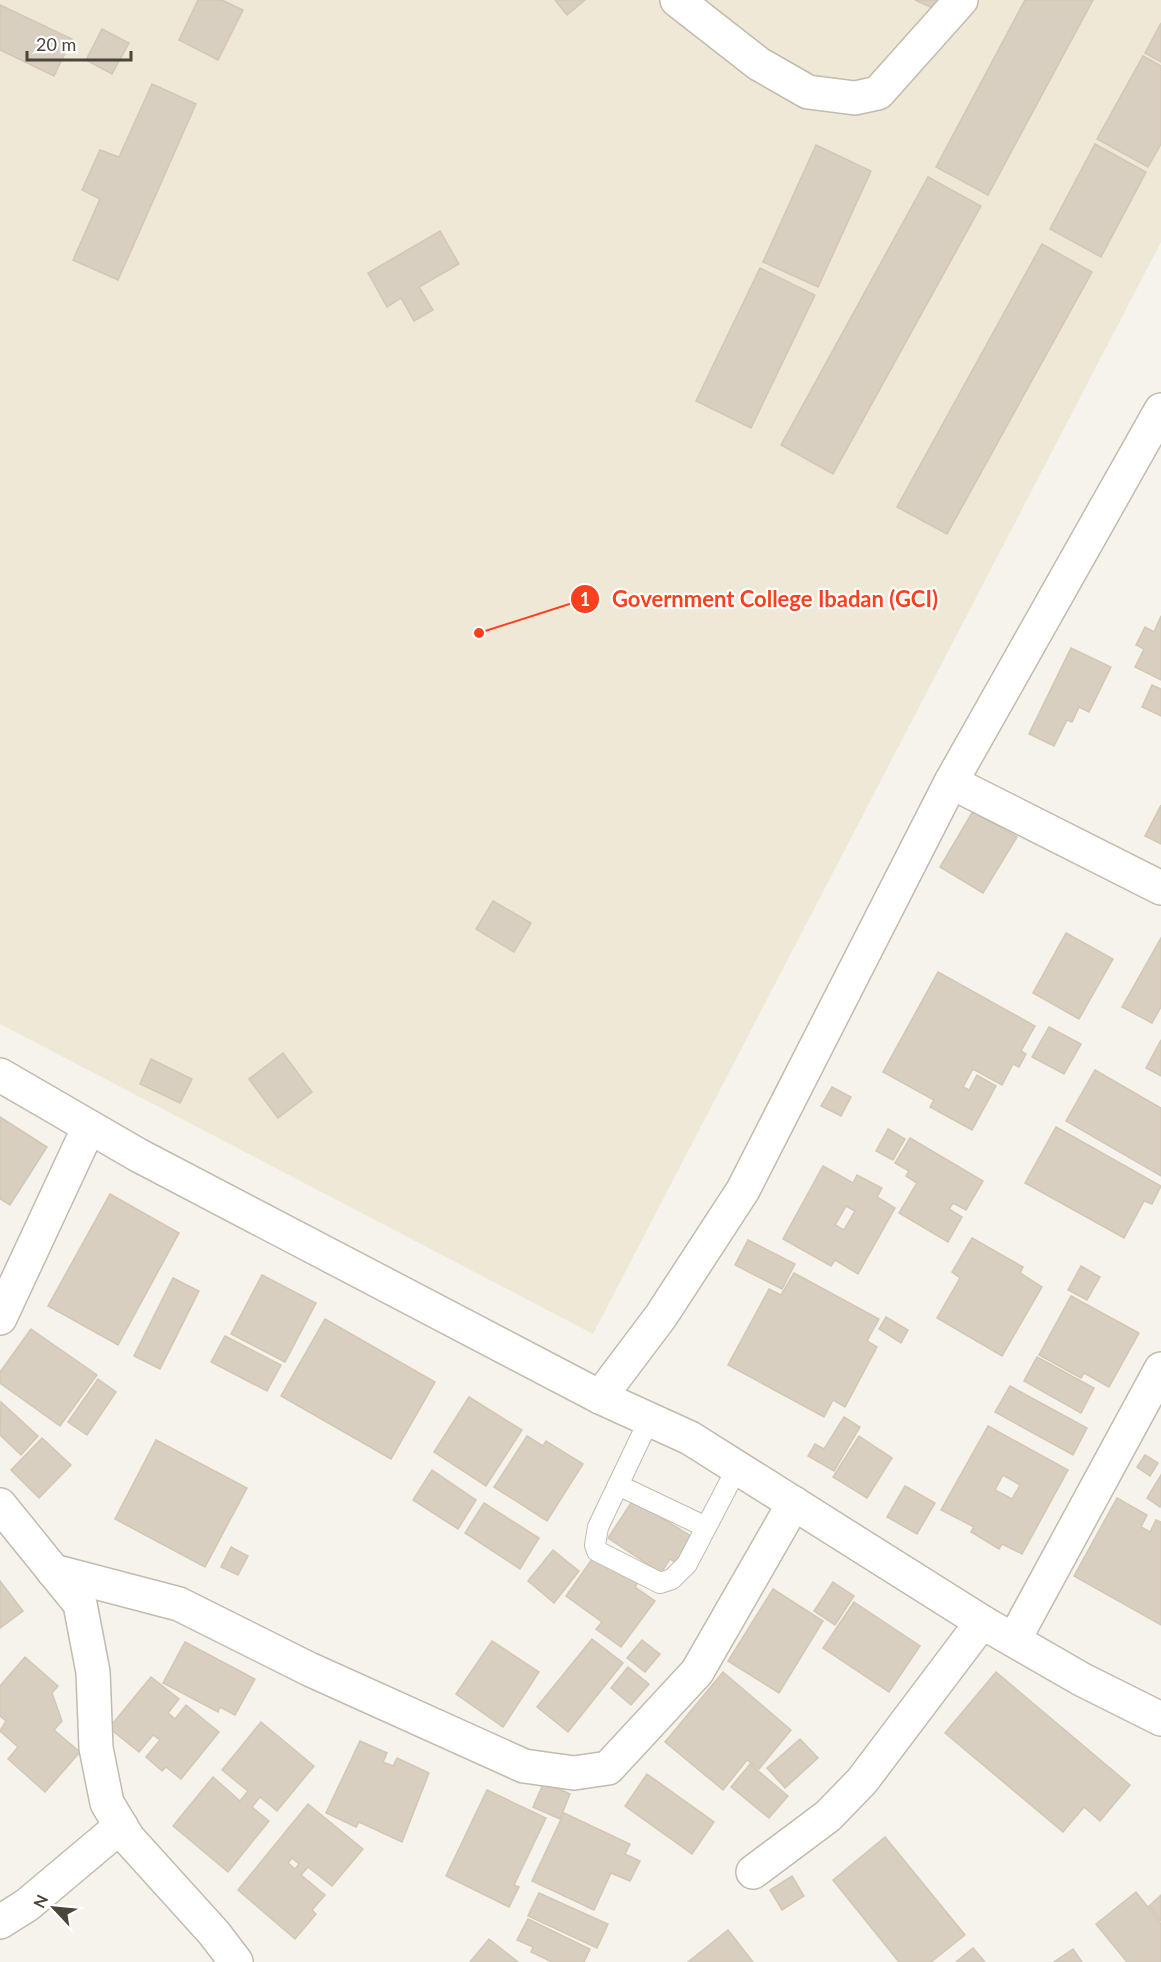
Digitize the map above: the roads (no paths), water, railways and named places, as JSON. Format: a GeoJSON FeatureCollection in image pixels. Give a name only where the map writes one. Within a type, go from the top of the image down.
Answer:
{"type":"FeatureCollection","features":[{"type":"Feature","properties":{"kind":"street"},"geometry":{"type":"LineString","coordinates":[[677,0],[759,64],[808,92],[855,98],[878,93],[961,0]]}},
{"type":"Feature","properties":{"kind":"street"},"geometry":{"type":"LineString","coordinates":[[600,1397],[661,1316],[743,1190],[951,782],[1161,410]]}},
{"type":"Feature","properties":{"kind":"street"},"geometry":{"type":"LineString","coordinates":[[951,782],[1161,888]]}},
{"type":"Feature","properties":{"kind":"street"},"geometry":{"type":"LineString","coordinates":[[0,1075],[138,1155],[600,1397],[690,1438],[982,1622],[1081,1679],[1161,1719]]}},
{"type":"Feature","properties":{"kind":"street"},"geometry":{"type":"LineString","coordinates":[[0,1318],[89,1127]]}},
{"type":"Feature","properties":{"kind":"street"},"geometry":{"type":"LineString","coordinates":[[1014,1640],[1161,1369]]}},
{"type":"Feature","properties":{"kind":"street"},"geometry":{"type":"LineString","coordinates":[[53,1571],[179,1604],[309,1669],[524,1766],[574,1773],[608,1768],[697,1671],[794,1503]]}},
{"type":"Feature","properties":{"kind":"street"},"geometry":{"type":"LineString","coordinates":[[0,1505],[80,1604],[93,1672],[96,1748],[107,1803],[128,1839],[214,1933],[236,1962]]}},
{"type":"Feature","properties":{"kind":"street"},"geometry":{"type":"LineString","coordinates":[[753,1872],[828,1816],[862,1781],[982,1622]]}},
{"type":"Feature","properties":{"kind":"street"},"geometry":{"type":"LineString","coordinates":[[0,1922],[27,1905],[121,1826]]}},
{"type":"Feature","properties":{"kind":"lane"},"geometry":{"type":"LineString","coordinates":[[649,1420],[598,1527],[595,1545],[597,1551],[660,1583],[672,1579],[680,1573],[737,1468]]}},
{"type":"Feature","properties":{"kind":"lane"},"geometry":{"type":"LineString","coordinates":[[618,1485],[706,1527]]}},
{"type":"Feature","properties":{"kind":"place","name":"Government College Ibadan (GCI)"},"geometry":{"type":"Point","coordinates":[479,633]}}]}
